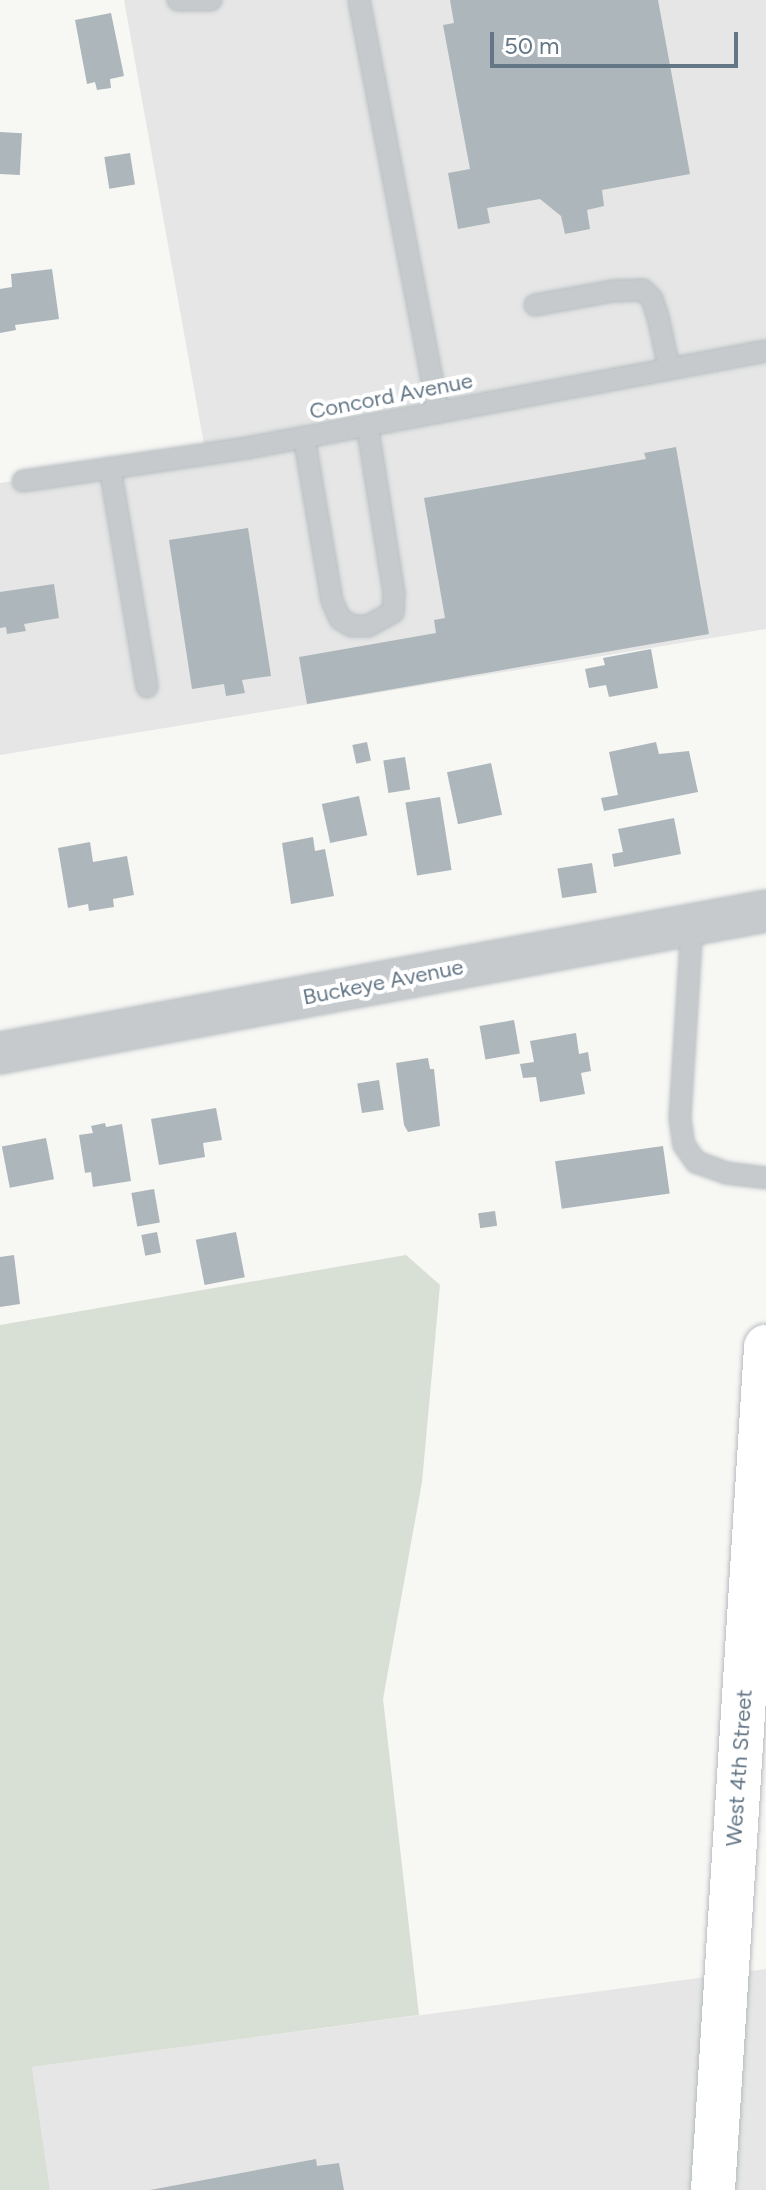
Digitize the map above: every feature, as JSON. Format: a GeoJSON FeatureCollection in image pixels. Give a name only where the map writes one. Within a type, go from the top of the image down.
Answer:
{"type":"FeatureCollection","features":[{"type":"Feature","properties":{"kind":"main road","name":"West 4th Street"},"geometry":{"type":"LineString","coordinates":[[713,2190],[766,1347]]}},
{"type":"Feature","properties":{"kind":"street","name":"Buckeye Avenue"},"geometry":{"type":"LineString","coordinates":[[0,1053],[766,911]]}},
{"type":"Feature","properties":{"kind":"lane"},"geometry":{"type":"LineString","coordinates":[[178,0],[211,0]]}},
{"type":"Feature","properties":{"kind":"lane"},"geometry":{"type":"LineString","coordinates":[[359,0],[438,412]]}},
{"type":"Feature","properties":{"kind":"lane"},"geometry":{"type":"LineString","coordinates":[[535,305],[613,291],[643,290],[658,317],[669,368]]}},
{"type":"Feature","properties":{"kind":"lane","name":"Concord Avenue"},"geometry":{"type":"LineString","coordinates":[[23,481],[304,437],[766,351]]}},
{"type":"Feature","properties":{"kind":"lane"},"geometry":{"type":"LineString","coordinates":[[304,437],[332,601],[340,619],[352,626],[368,626],[393,612],[394,593],[367,425]]}},
{"type":"Feature","properties":{"kind":"lane"},"geometry":{"type":"LineString","coordinates":[[110,468],[147,687]]}},
{"type":"Feature","properties":{"kind":"lane"},"geometry":{"type":"LineString","coordinates":[[692,926],[680,1118],[684,1145],[696,1162],[726,1173],[766,1178]]}},
{"type":"Feature","properties":{"kind":"shaded area"},"geometry":{"type":"Polygon","coordinates":[[[124,0],[766,0],[766,629],[0,755],[0,483],[206,455],[124,0]]]}},
{"type":"Feature","properties":{"kind":"shaded area"},"geometry":{"type":"Polygon","coordinates":[[[406,1255],[440,1285],[422,1482],[383,1699],[419,2015],[32,2067],[50,2190],[0,2190],[0,1325],[406,1255]]]}},
{"type":"Feature","properties":{"kind":"shaded area"},"geometry":{"type":"Polygon","coordinates":[[[766,1969],[766,2190],[50,2190],[32,2067],[766,1969]]]}},
{"type":"Feature","properties":{"kind":"building"},"geometry":{"type":"Polygon","coordinates":[[[450,0],[658,0],[690,174],[602,190],[604,206],[587,210],[590,229],[565,234],[561,216],[540,199],[487,208],[490,223],[458,229],[448,173],[470,169],[443,25],[454,23],[450,0]]]}},
{"type":"Feature","properties":{"kind":"building"},"geometry":{"type":"Polygon","coordinates":[[[111,13],[124,76],[110,79],[111,88],[97,90],[95,82],[87,84],[75,20],[111,13]]]}},
{"type":"Feature","properties":{"kind":"building"},"geometry":{"type":"Polygon","coordinates":[[[0,132],[22,133],[20,175],[0,174],[0,132]]]}},
{"type":"Feature","properties":{"kind":"building"},"geometry":{"type":"Polygon","coordinates":[[[130,153],[135,185],[109,189],[104,157],[130,153]]]}},
{"type":"Feature","properties":{"kind":"building"},"geometry":{"type":"Polygon","coordinates":[[[52,269],[59,319],[15,325],[16,330],[0,333],[0,289],[12,287],[11,274],[52,269]]]}},
{"type":"Feature","properties":{"kind":"building"},"geometry":{"type":"Polygon","coordinates":[[[676,447],[709,634],[307,704],[299,657],[436,633],[434,620],[445,618],[424,498],[646,459],[644,453],[676,447]]]}},
{"type":"Feature","properties":{"kind":"building"},"geometry":{"type":"Polygon","coordinates":[[[248,528],[271,676],[242,680],[245,693],[226,696],[224,684],[192,689],[169,540],[248,528]]]}},
{"type":"Feature","properties":{"kind":"building"},"geometry":{"type":"Polygon","coordinates":[[[54,584],[59,618],[24,624],[26,631],[7,634],[6,627],[0,628],[0,592],[54,584]]]}},
{"type":"Feature","properties":{"kind":"building"},"geometry":{"type":"Polygon","coordinates":[[[651,649],[658,688],[609,697],[606,685],[589,688],[585,669],[605,665],[603,658],[651,649]]]}},
{"type":"Feature","properties":{"kind":"building"},"geometry":{"type":"Polygon","coordinates":[[[367,742],[371,761],[356,764],[352,745],[367,742]]]}},
{"type":"Feature","properties":{"kind":"building"},"geometry":{"type":"Polygon","coordinates":[[[656,742],[659,754],[689,751],[698,792],[604,811],[601,798],[618,795],[609,752],[656,742]]]}},
{"type":"Feature","properties":{"kind":"building"},"geometry":{"type":"Polygon","coordinates":[[[405,757],[410,790],[388,793],[383,760],[405,757]]]}},
{"type":"Feature","properties":{"kind":"building"},"geometry":{"type":"Polygon","coordinates":[[[491,763],[502,815],[458,824],[447,772],[491,763]]]}},
{"type":"Feature","properties":{"kind":"building"},"geometry":{"type":"Polygon","coordinates":[[[359,796],[367,835],[330,843],[322,804],[359,796]]]}},
{"type":"Feature","properties":{"kind":"building"},"geometry":{"type":"Polygon","coordinates":[[[440,797],[452,870],[417,876],[405,802],[440,797]]]}},
{"type":"Feature","properties":{"kind":"building"},"geometry":{"type":"Polygon","coordinates":[[[674,818],[681,854],[614,867],[612,854],[623,852],[618,829],[674,818]]]}},
{"type":"Feature","properties":{"kind":"building"},"geometry":{"type":"Polygon","coordinates":[[[313,837],[315,851],[325,849],[334,896],[291,904],[282,843],[313,837]]]}},
{"type":"Feature","properties":{"kind":"building"},"geometry":{"type":"Polygon","coordinates":[[[90,842],[93,862],[127,856],[134,895],[113,899],[114,907],[89,911],[88,904],[68,908],[58,848],[90,842]]]}},
{"type":"Feature","properties":{"kind":"building"},"geometry":{"type":"Polygon","coordinates":[[[592,863],[597,893],[562,898],[557,868],[592,863]]]}},
{"type":"Feature","properties":{"kind":"building"},"geometry":{"type":"Polygon","coordinates":[[[514,1020],[520,1053],[485,1060],[480,1026],[514,1020]]]}},
{"type":"Feature","properties":{"kind":"building"},"geometry":{"type":"Polygon","coordinates":[[[576,1033],[579,1054],[588,1052],[591,1071],[581,1073],[585,1094],[540,1102],[536,1077],[523,1078],[520,1064],[534,1062],[530,1041],[576,1033]]]}},
{"type":"Feature","properties":{"kind":"building"},"geometry":{"type":"Polygon","coordinates":[[[428,1058],[430,1069],[434,1069],[440,1126],[408,1132],[404,1125],[396,1063],[428,1058]]]}},
{"type":"Feature","properties":{"kind":"building"},"geometry":{"type":"Polygon","coordinates":[[[379,1080],[384,1110],[362,1113],[357,1083],[379,1080]]]}},
{"type":"Feature","properties":{"kind":"building"},"geometry":{"type":"Polygon","coordinates":[[[216,1108],[222,1140],[203,1143],[205,1157],[159,1165],[151,1119],[216,1108]]]}},
{"type":"Feature","properties":{"kind":"building"},"geometry":{"type":"Polygon","coordinates":[[[105,1123],[106,1127],[122,1124],[131,1181],[93,1187],[91,1172],[85,1173],[79,1135],[93,1133],[91,1126],[105,1123]]]}},
{"type":"Feature","properties":{"kind":"building"},"geometry":{"type":"Polygon","coordinates":[[[46,1138],[54,1179],[10,1188],[2,1147],[46,1138]]]}},
{"type":"Feature","properties":{"kind":"building"},"geometry":{"type":"Polygon","coordinates":[[[663,1146],[670,1194],[562,1209],[555,1161],[663,1146]]]}},
{"type":"Feature","properties":{"kind":"building"},"geometry":{"type":"Polygon","coordinates":[[[154,1189],[160,1222],[137,1226],[131,1193],[154,1189]]]}},
{"type":"Feature","properties":{"kind":"building"},"geometry":{"type":"Polygon","coordinates":[[[495,1211],[497,1226],[480,1228],[478,1213],[495,1211]]]}},
{"type":"Feature","properties":{"kind":"building"},"geometry":{"type":"Polygon","coordinates":[[[157,1232],[161,1253],[145,1256],[141,1235],[157,1232]]]}},
{"type":"Feature","properties":{"kind":"building"},"geometry":{"type":"Polygon","coordinates":[[[236,1232],[245,1277],[205,1285],[196,1240],[236,1232]]]}},
{"type":"Feature","properties":{"kind":"building"},"geometry":{"type":"Polygon","coordinates":[[[14,1255],[20,1304],[0,1307],[0,1257],[14,1255]]]}},
{"type":"Feature","properties":{"kind":"building"},"geometry":{"type":"Polygon","coordinates":[[[316,2159],[317,2166],[339,2163],[344,2190],[150,2190],[316,2159]]]}}]}
